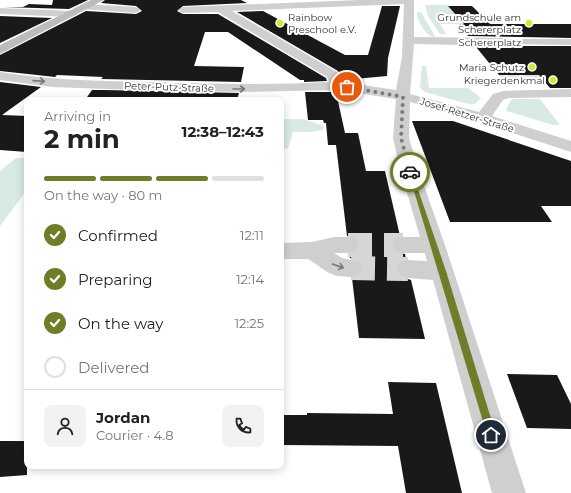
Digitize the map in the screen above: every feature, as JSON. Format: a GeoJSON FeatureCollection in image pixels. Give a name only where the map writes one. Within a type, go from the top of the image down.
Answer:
{"type":"FeatureCollection","features":[{"type":"Feature","properties":{"kind":"main road"},"geometry":{"type":"LineString","coordinates":[[0,50],[99,0]]}},
{"type":"Feature","properties":{"kind":"street"},"geometry":{"type":"LineString","coordinates":[[183,10],[409,1],[409,40],[403,97],[401,138],[409,169],[434,245],[509,493]]}},
{"type":"Feature","properties":{"kind":"street"},"geometry":{"type":"LineString","coordinates":[[85,7],[136,10]]}},
{"type":"Feature","properties":{"kind":"street"},"geometry":{"type":"LineString","coordinates":[[218,8],[332,74],[338,86]]}},
{"type":"Feature","properties":{"kind":"street"},"geometry":{"type":"LineString","coordinates":[[0,11],[72,14]]}},
{"type":"Feature","properties":{"kind":"street","name":"Schererplatz"},"geometry":{"type":"LineString","coordinates":[[409,40],[420,42],[571,42]]}},
{"type":"Feature","properties":{"kind":"street","name":"Peter-Putz-Straße"},"geometry":{"type":"LineString","coordinates":[[0,76],[16,79],[86,84],[219,88],[338,86]]}},
{"type":"Feature","properties":{"kind":"street","name":"Josef-Retzer-Straße"},"geometry":{"type":"LineString","coordinates":[[338,86],[436,103],[571,147]]}},
{"type":"Feature","properties":{"kind":"street"},"geometry":{"type":"LineString","coordinates":[[482,118],[498,97],[536,93],[571,93]]}},
{"type":"Feature","properties":{"kind":"street"},"geometry":{"type":"LineString","coordinates":[[284,251],[312,250],[334,245],[348,245]]}},
{"type":"Feature","properties":{"kind":"street"},"geometry":{"type":"LineString","coordinates":[[402,245],[434,245]]}},
{"type":"Feature","properties":{"kind":"street"},"geometry":{"type":"LineString","coordinates":[[312,250],[337,267],[351,268]]}},
{"type":"Feature","properties":{"kind":"street"},"geometry":{"type":"LineString","coordinates":[[408,269],[442,271]]}},
{"type":"Feature","properties":{"kind":"shaded area"},"geometry":{"type":"Polygon","coordinates":[[[425,5],[447,5],[451,9],[475,9],[488,24],[440,24],[446,34],[440,34],[428,16],[425,5]]]}},
{"type":"Feature","properties":{"kind":"shaded area"},"geometry":{"type":"Polygon","coordinates":[[[417,12],[421,12],[436,38],[429,35],[423,28],[418,19],[417,12]]]}},
{"type":"Feature","properties":{"kind":"shaded area"},"geometry":{"type":"Polygon","coordinates":[[[422,66],[426,66],[429,88],[468,88],[481,98],[475,104],[468,104],[425,92],[420,88],[422,66]]]}},
{"type":"Feature","properties":{"kind":"shaded area"},"geometry":{"type":"Polygon","coordinates":[[[499,75],[539,75],[545,82],[514,82],[503,79],[499,75]]]}},
{"type":"Feature","properties":{"kind":"shaded area"},"geometry":{"type":"Polygon","coordinates":[[[512,99],[540,99],[560,125],[553,125],[507,111],[506,109],[512,99]]]}},
{"type":"Feature","properties":{"kind":"shaded area"},"geometry":{"type":"Polygon","coordinates":[[[284,119],[303,119],[324,126],[323,130],[312,132],[293,132],[288,148],[284,149],[284,119]]]}},
{"type":"Feature","properties":{"kind":"shaded area"},"geometry":{"type":"Polygon","coordinates":[[[16,158],[24,158],[24,194],[0,226],[0,171],[16,158]]]}},
{"type":"Feature","properties":{"kind":"building"},"geometry":{"type":"Polygon","coordinates":[[[53,0],[88,0],[69,9],[4,7],[23,7],[29,4],[52,5],[53,0]]]}},
{"type":"Feature","properties":{"kind":"building"},"geometry":{"type":"Polygon","coordinates":[[[105,0],[241,0],[247,3],[183,6],[177,11],[183,14],[218,14],[326,78],[327,81],[304,82],[304,80],[300,80],[228,32],[205,32],[194,66],[244,67],[241,82],[101,79],[103,77],[57,75],[55,77],[0,71],[0,55],[86,11],[136,14],[142,11],[136,6],[101,3],[105,0]]]}},
{"type":"Feature","properties":{"kind":"building"},"geometry":{"type":"Polygon","coordinates":[[[382,6],[400,6],[388,58],[387,76],[344,80],[338,71],[237,12],[263,11],[345,55],[368,55],[382,6]]]}},
{"type":"Feature","properties":{"kind":"building"},"geometry":{"type":"Polygon","coordinates":[[[448,6],[472,6],[490,24],[571,24],[571,38],[468,36],[459,24],[464,24],[448,6]]]}},
{"type":"Feature","properties":{"kind":"building"},"geometry":{"type":"Polygon","coordinates":[[[0,16],[52,18],[0,43],[0,16]]]}},
{"type":"Feature","properties":{"kind":"building","name":"Maria Schutz"},"geometry":{"type":"Polygon","coordinates":[[[511,46],[571,46],[571,88],[550,88],[539,75],[499,75],[476,47],[506,48],[511,46]]]}},
{"type":"Feature","properties":{"kind":"building"},"geometry":{"type":"Polygon","coordinates":[[[0,82],[41,87],[27,97],[24,97],[24,99],[2,115],[24,116],[24,152],[0,150],[0,82]]]}},
{"type":"Feature","properties":{"kind":"building"},"geometry":{"type":"Polygon","coordinates":[[[92,90],[239,93],[238,97],[87,97],[92,90]]]}},
{"type":"Feature","properties":{"kind":"building"},"geometry":{"type":"Polygon","coordinates":[[[305,92],[336,92],[345,133],[358,133],[366,171],[385,171],[400,236],[394,238],[391,246],[395,252],[405,254],[406,259],[399,262],[395,270],[399,276],[411,280],[425,339],[359,338],[352,278],[360,275],[364,267],[359,261],[350,258],[349,254],[357,252],[360,244],[356,238],[347,236],[336,145],[328,145],[326,123],[324,123],[323,120],[308,120],[305,92]]]}},
{"type":"Feature","properties":{"kind":"building"},"geometry":{"type":"Polygon","coordinates":[[[412,121],[453,121],[571,161],[571,206],[541,206],[552,222],[450,222],[412,121]]]}},
{"type":"Feature","properties":{"kind":"building"},"geometry":{"type":"Polygon","coordinates":[[[507,374],[557,375],[571,404],[571,429],[527,428],[507,374]]]}},
{"type":"Feature","properties":{"kind":"building"},"geometry":{"type":"Polygon","coordinates":[[[388,382],[436,383],[462,493],[406,493],[398,446],[284,445],[284,415],[307,415],[307,413],[393,414],[388,382]]]}},
{"type":"Feature","properties":{"kind":"building"},"geometry":{"type":"Polygon","coordinates":[[[0,441],[24,441],[24,469],[27,469],[27,475],[0,477],[0,441]]]}},
{"type":"Feature","properties":{"kind":"tunnel"},"geometry":{"type":"LineString","coordinates":[[348,245],[403,245]]}},
{"type":"Feature","properties":{"kind":"tunnel"},"geometry":{"type":"LineString","coordinates":[[351,268],[408,269]]}},
{"type":"Feature","properties":{"kind":"way so far"},"geometry":{"type":"LineString","coordinates":[[347,87],[403,97],[401,138],[410,172]]}},
{"type":"Feature","properties":{"kind":"place","name":"Rainbow Preschool e.V."},"geometry":{"type":"Point","coordinates":[280,23]}},
{"type":"Feature","properties":{"kind":"place","name":"Grundschule am Schererplatz"},"geometry":{"type":"Point","coordinates":[529,23]}},
{"type":"Feature","properties":{"kind":"place","name":"Maria Schutz"},"geometry":{"type":"Point","coordinates":[532,67]}},
{"type":"Feature","properties":{"kind":"place","name":"Kriegerdenkmal"},"geometry":{"type":"Point","coordinates":[553,80]}},
{"type":"Feature","properties":{"kind":"route"},"geometry":{"type":"LineString","coordinates":[[410,172],[434,245],[491,435]]}}]}
